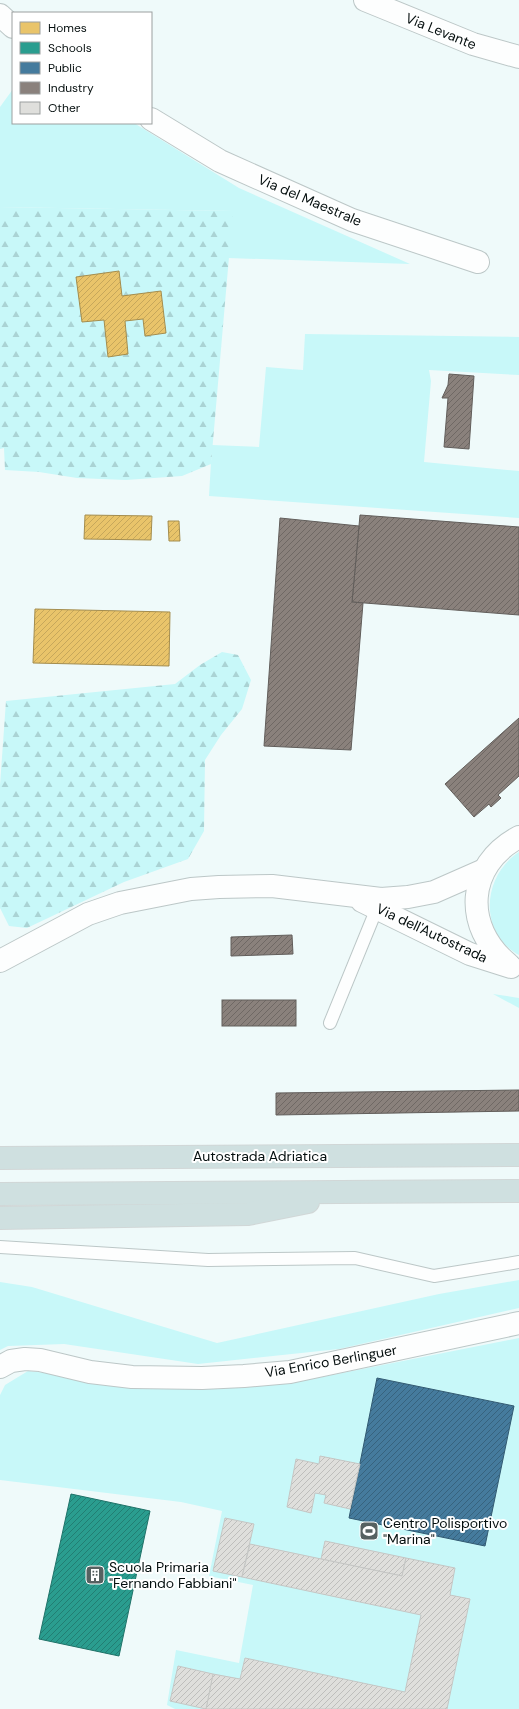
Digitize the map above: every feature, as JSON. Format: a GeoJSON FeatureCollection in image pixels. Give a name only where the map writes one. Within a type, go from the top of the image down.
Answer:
{"type":"FeatureCollection","features":[{"type":"Feature","properties":{"kind":"highway","name":"Autostrada Adriatica"},"geometry":{"type":"LineString","coordinates":[[0,1158],[519,1155]]}},
{"type":"Feature","properties":{"kind":"highway"},"geometry":{"type":"LineString","coordinates":[[0,1194],[519,1191]]}},
{"type":"Feature","properties":{"kind":"highway"},"geometry":{"type":"LineString","coordinates":[[0,1218],[248,1214],[360,1192]]}},
{"type":"Feature","properties":{"kind":"street","name":"Via Levante"},"geometry":{"type":"LineString","coordinates":[[365,0],[473,44],[519,57]]}},
{"type":"Feature","properties":{"kind":"street"},"geometry":{"type":"LineString","coordinates":[[0,15],[12,26]]}},
{"type":"Feature","properties":{"kind":"street","name":"Via del Maestrale"},"geometry":{"type":"LineString","coordinates":[[152,120],[220,161],[352,220],[478,262]]}},
{"type":"Feature","properties":{"kind":"street"},"geometry":{"type":"LineString","coordinates":[[515,969],[496,955],[486,940],[479,923],[476,906],[478,887],[484,870],[500,849],[516,835]]}},
{"type":"Feature","properties":{"kind":"street","name":"Via dell'Autostrada"},"geometry":{"type":"LineString","coordinates":[[0,961],[88,914],[120,903],[191,889],[219,886],[272,886],[354,897],[381,899],[408,898],[434,892],[484,870]]}},
{"type":"Feature","properties":{"kind":"street","name":"Via dell'Autostrada"},"geometry":{"type":"LineString","coordinates":[[354,897],[470,954],[515,969]]}},
{"type":"Feature","properties":{"kind":"street","name":"Via Enrico Berlinguer"},"geometry":{"type":"LineString","coordinates":[[0,1367],[11,1361],[24,1359],[40,1360],[90,1372],[132,1377],[202,1378],[244,1376],[290,1372],[519,1323]]}},
{"type":"Feature","properties":{"kind":"lane"},"geometry":{"type":"LineString","coordinates":[[330,1023],[377,908]]}},
{"type":"Feature","properties":{"kind":"lane"},"geometry":{"type":"LineString","coordinates":[[0,1247],[208,1260],[355,1258],[434,1276],[519,1262]]}},
{"type":"Feature","properties":{"kind":"green space"},"geometry":{"type":"Polygon","coordinates":[[[12,90],[12,124],[136,124],[239,188],[410,264],[228,258],[232,211],[0,207],[0,107],[12,90]]]}},
{"type":"Feature","properties":{"kind":"green space"},"geometry":{"type":"Polygon","coordinates":[[[0,207],[233,211],[211,464],[182,476],[126,480],[77,478],[39,472],[5,470],[4,448],[0,449],[0,207]]]}},
{"type":"Feature","properties":{"kind":"green space"},"geometry":{"type":"Polygon","coordinates":[[[305,334],[519,337],[519,375],[429,370],[431,381],[424,462],[519,471],[519,518],[209,496],[212,445],[259,447],[266,367],[303,370],[305,334]]]}},
{"type":"Feature","properties":{"kind":"green space"},"geometry":{"type":"Polygon","coordinates":[[[222,652],[238,655],[251,680],[242,709],[221,735],[205,760],[204,831],[188,859],[124,882],[27,928],[9,926],[0,908],[0,785],[6,701],[175,684],[200,665],[222,652]]]}},
{"type":"Feature","properties":{"kind":"green space"},"geometry":{"type":"Polygon","coordinates":[[[519,852],[519,955],[506,945],[496,933],[491,919],[490,904],[492,889],[498,875],[507,862],[519,852]]]}},
{"type":"Feature","properties":{"kind":"green space"},"geometry":{"type":"Polygon","coordinates":[[[493,994],[519,998],[519,1008],[493,994]]]}},
{"type":"Feature","properties":{"kind":"green space"},"geometry":{"type":"Polygon","coordinates":[[[519,1280],[519,1308],[339,1349],[198,1364],[64,1344],[8,1346],[0,1350],[0,1282],[32,1287],[217,1343],[439,1294],[519,1280]]]}},
{"type":"Feature","properties":{"kind":"green space","name":"Centro Polisportivo \"Marina\""},"geometry":{"type":"Polygon","coordinates":[[[519,1338],[519,1709],[175,1709],[167,1705],[176,1650],[239,1663],[253,1585],[209,1576],[222,1511],[181,1502],[0,1480],[0,1395],[5,1385],[28,1371],[187,1389],[317,1378],[519,1338]]]}},
{"type":"Feature","properties":{"kind":"building: Homes"},"geometry":{"type":"Polygon","coordinates":[[[119,271],[122,296],[161,291],[166,333],[145,336],[143,319],[125,321],[128,354],[108,357],[104,320],[82,322],[76,277],[119,271]]]}},
{"type":"Feature","properties":{"kind":"building: Homes"},"geometry":{"type":"Polygon","coordinates":[[[85,515],[152,516],[151,540],[84,539],[85,515]]]}},
{"type":"Feature","properties":{"kind":"building: Homes"},"geometry":{"type":"Polygon","coordinates":[[[168,521],[179,521],[180,541],[169,541],[168,521]]]}},
{"type":"Feature","properties":{"kind":"building: Homes"},"geometry":{"type":"Polygon","coordinates":[[[35,609],[170,612],[169,666],[33,663],[35,609]]]}},
{"type":"Feature","properties":{"kind":"building: Schools","name":"Scuola Primaria \"Fernando Fabbiani\""},"geometry":{"type":"Polygon","coordinates":[[[71,1494],[150,1511],[119,1656],[39,1639],[71,1494]]]}},
{"type":"Feature","properties":{"kind":"building: Public"},"geometry":{"type":"Polygon","coordinates":[[[377,1378],[514,1406],[485,1546],[349,1518],[377,1378]]]}},
{"type":"Feature","properties":{"kind":"building: Industry"},"geometry":{"type":"Polygon","coordinates":[[[449,374],[474,376],[469,449],[444,447],[448,398],[442,398],[448,385],[449,374]]]}},
{"type":"Feature","properties":{"kind":"building: Industry"},"geometry":{"type":"Polygon","coordinates":[[[360,515],[519,527],[519,615],[352,602],[360,515]]]}},
{"type":"Feature","properties":{"kind":"building: Industry"},"geometry":{"type":"Polygon","coordinates":[[[280,518],[359,526],[352,602],[363,603],[351,750],[264,746],[280,518]]]}},
{"type":"Feature","properties":{"kind":"building: Industry"},"geometry":{"type":"Polygon","coordinates":[[[519,718],[519,776],[498,795],[501,798],[491,807],[489,804],[474,817],[445,784],[519,718]]]}},
{"type":"Feature","properties":{"kind":"building: Industry"},"geometry":{"type":"Polygon","coordinates":[[[292,935],[293,954],[231,956],[231,937],[292,935]]]}},
{"type":"Feature","properties":{"kind":"building: Industry"},"geometry":{"type":"Polygon","coordinates":[[[222,1000],[296,1000],[296,1026],[222,1026],[222,1000]]]}},
{"type":"Feature","properties":{"kind":"building: Industry"},"geometry":{"type":"Polygon","coordinates":[[[519,1090],[519,1111],[276,1115],[276,1093],[519,1090]]]}},
{"type":"Feature","properties":{"kind":"building: Other"},"geometry":{"type":"Polygon","coordinates":[[[320,1456],[360,1464],[350,1509],[324,1503],[326,1495],[315,1493],[311,1513],[287,1507],[296,1459],[319,1464],[320,1456]]]}},
{"type":"Feature","properties":{"kind":"building: Other"},"geometry":{"type":"Polygon","coordinates":[[[225,1518],[254,1524],[242,1577],[213,1571],[225,1518]]]}},
{"type":"Feature","properties":{"kind":"building: Other"},"geometry":{"type":"Polygon","coordinates":[[[325,1541],[406,1558],[402,1576],[321,1559],[325,1541]]]}},
{"type":"Feature","properties":{"kind":"building: Other"},"geometry":{"type":"Polygon","coordinates":[[[250,1544],[402,1576],[406,1558],[455,1568],[450,1595],[470,1599],[447,1709],[206,1709],[213,1674],[240,1679],[245,1658],[405,1692],[421,1615],[242,1577],[250,1544]]]}},
{"type":"Feature","properties":{"kind":"building: Other"},"geometry":{"type":"Polygon","coordinates":[[[178,1666],[213,1674],[206,1709],[170,1701],[178,1666]]]}},
{"type":"Feature","properties":{"kind":"place","name":"Centro Polisportivo \"Marina\""},"geometry":{"type":"Point","coordinates":[369,1531]}},
{"type":"Feature","properties":{"kind":"place","name":"Scuola Primaria \"Fernando Fabbiani\""},"geometry":{"type":"Point","coordinates":[95,1575]}}]}
